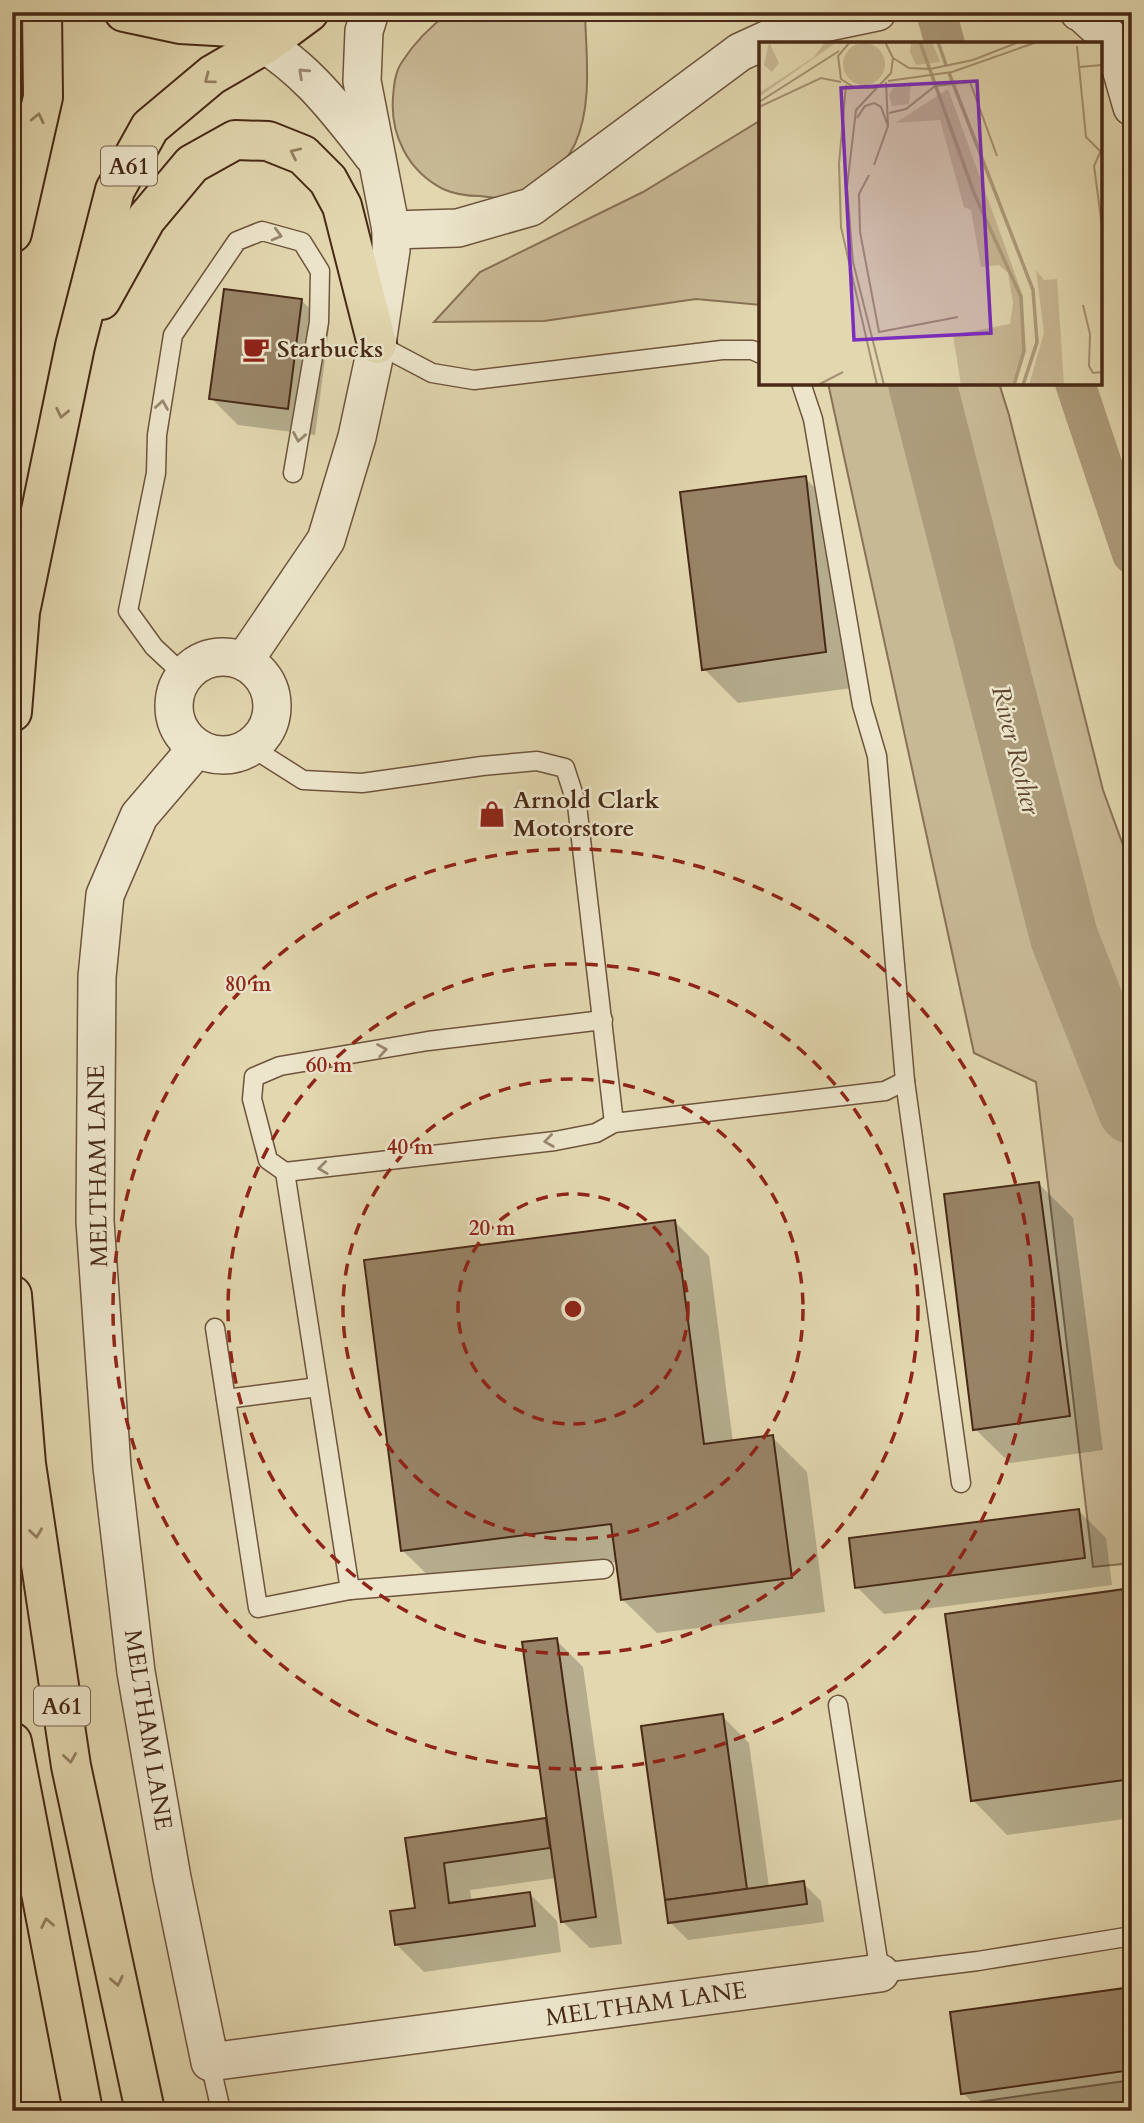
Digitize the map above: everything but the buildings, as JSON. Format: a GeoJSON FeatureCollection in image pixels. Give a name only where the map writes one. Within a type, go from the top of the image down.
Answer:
{"type":"FeatureCollection","features":[{"type":"Feature","properties":{"kind":"highway"},"geometry":{"type":"LineString","coordinates":[[12,233],[43,97],[42,12]]}},
{"type":"Feature","properties":{"kind":"highway"},"geometry":{"type":"LineString","coordinates":[[124,12],[250,35],[304,12]]}},
{"type":"Feature","properties":{"kind":"highway","name":"A61"},"geometry":{"type":"LineString","coordinates":[[12,712],[20,611],[75,346],[116,190],[150,127],[212,75],[250,35],[309,12]]}},
{"type":"Feature","properties":{"kind":"highway"},"geometry":{"type":"LineString","coordinates":[[75,346],[146,219],[192,164],[235,140],[268,141],[303,155],[328,180],[342,206],[377,344]]}},
{"type":"Feature","properties":{"kind":"highway","name":"A61"},"geometry":{"type":"LineString","coordinates":[[12,1295],[26,1464],[71,1766],[145,2111]]}},
{"type":"Feature","properties":{"kind":"highway","name":"A61"},"geometry":{"type":"LineString","coordinates":[[12,1742],[83,2111]]}},
{"type":"Feature","properties":{"kind":"street"},"geometry":{"type":"LineString","coordinates":[[244,661],[326,540],[358,437],[377,344],[391,250],[391,230],[362,81],[364,31],[370,12]]}},
{"type":"Feature","properties":{"kind":"street"},"geometry":{"type":"LineString","coordinates":[[762,42],[786,31],[877,12]]}},
{"type":"Feature","properties":{"kind":"street"},"geometry":{"type":"LineString","coordinates":[[1079,12],[1123,39],[1132,107]]}},
{"type":"Feature","properties":{"kind":"street"},"geometry":{"type":"LineString","coordinates":[[250,35],[303,72],[339,111],[378,163]]}},
{"type":"Feature","properties":{"kind":"street"},"geometry":{"type":"LineString","coordinates":[[391,230],[458,228],[531,207],[740,52],[759,43]]}},
{"type":"Feature","properties":{"kind":"street"},"geometry":{"type":"LineString","coordinates":[[228,657],[244,661],[256,669],[271,695],[269,724],[262,736],[251,747],[238,753],[210,754],[197,748],[184,737],[176,722],[177,690],[184,675],[196,664],[212,658],[228,657]]}},
{"type":"Feature","properties":{"kind":"street","name":"MELTHAM LANE"},"geometry":{"type":"LineString","coordinates":[[197,748],[139,817],[106,895],[97,977],[95,1221],[112,1467],[136,1672],[172,1878],[210,2062],[880,1973]]}},
{"type":"Feature","properties":{"kind":"lane"},"geometry":{"type":"LineString","coordinates":[[184,675],[154,647],[128,611],[156,473],[157,435],[173,335],[237,242],[262,231],[302,242],[320,271],[319,322],[293,472]]}},
{"type":"Feature","properties":{"kind":"lane"},"geometry":{"type":"LineString","coordinates":[[377,344],[432,373],[474,380],[722,349],[752,350],[759,353]]}},
{"type":"Feature","properties":{"kind":"lane"},"geometry":{"type":"LineString","coordinates":[[802,385],[813,419],[862,705],[877,756],[905,1081],[961,1483]]}},
{"type":"Feature","properties":{"kind":"lane"},"geometry":{"type":"LineString","coordinates":[[251,747],[303,780],[362,783],[537,761],[565,768],[577,805],[614,1123]]}},
{"type":"Feature","properties":{"kind":"lane"},"geometry":{"type":"LineString","coordinates":[[603,1020],[428,1041],[279,1066],[254,1077],[252,1099],[268,1160],[285,1172],[555,1141],[596,1133],[614,1123],[885,1091],[905,1081]]}},
{"type":"Feature","properties":{"kind":"lane"},"geometry":{"type":"LineString","coordinates":[[285,1172],[350,1590]]}},
{"type":"Feature","properties":{"kind":"lane"},"geometry":{"type":"LineString","coordinates":[[215,1328],[258,1608],[350,1590],[604,1569]]}},
{"type":"Feature","properties":{"kind":"lane"},"geometry":{"type":"LineString","coordinates":[[226,1399],[318,1387]]}},
{"type":"Feature","properties":{"kind":"lane"},"geometry":{"type":"LineString","coordinates":[[838,1704],[880,1973],[978,1961],[1132,1936]]}},
{"type":"Feature","properties":{"kind":"lane"},"geometry":{"type":"LineString","coordinates":[[210,2062],[221,2111]]}},
{"type":"Feature","properties":{"kind":"shaded area"},"geometry":{"type":"Polygon","coordinates":[[[450,12],[585,12],[587,79],[581,129],[563,163],[537,185],[517,194],[500,198],[447,191],[420,172],[411,162],[398,138],[393,111],[398,70],[418,41],[450,12]]]}},
{"type":"Feature","properties":{"kind":"shaded area"},"geometry":{"type":"Polygon","coordinates":[[[759,121],[759,305],[696,299],[544,321],[434,322],[480,272],[643,192],[759,121]]]}},
{"type":"Feature","properties":{"kind":"shaded area"},"geometry":{"type":"Polygon","coordinates":[[[828,385],[1000,385],[1103,790],[1132,870],[1132,1563],[1093,1567],[1036,1082],[974,1053],[828,385]]]}},
{"type":"Feature","properties":{"kind":"shaded area"},"geometry":{"type":"Polygon","coordinates":[[[1132,2080],[1132,2111],[915,2111],[1132,2080]]]}},
{"type":"Feature","properties":{"kind":"waterway"},"geometry":{"type":"LineString","coordinates":[[936,12],[944,42]]}},
{"type":"Feature","properties":{"kind":"waterway","name":"River Rother"},"geometry":{"type":"LineString","coordinates":[[923,385],[1064,937],[1132,1110]]}},
{"type":"Feature","properties":{"kind":"waterway"},"geometry":{"type":"LineString","coordinates":[[1076,385],[1132,554]]}},
{"type":"Feature","properties":{"kind":"place","name":"Starbucks"},"geometry":{"type":"Point","coordinates":[256,349]}},
{"type":"Feature","properties":{"kind":"place","name":"Arnold Clark Motorstore"},"geometry":{"type":"Point","coordinates":[492,814]}}]}
